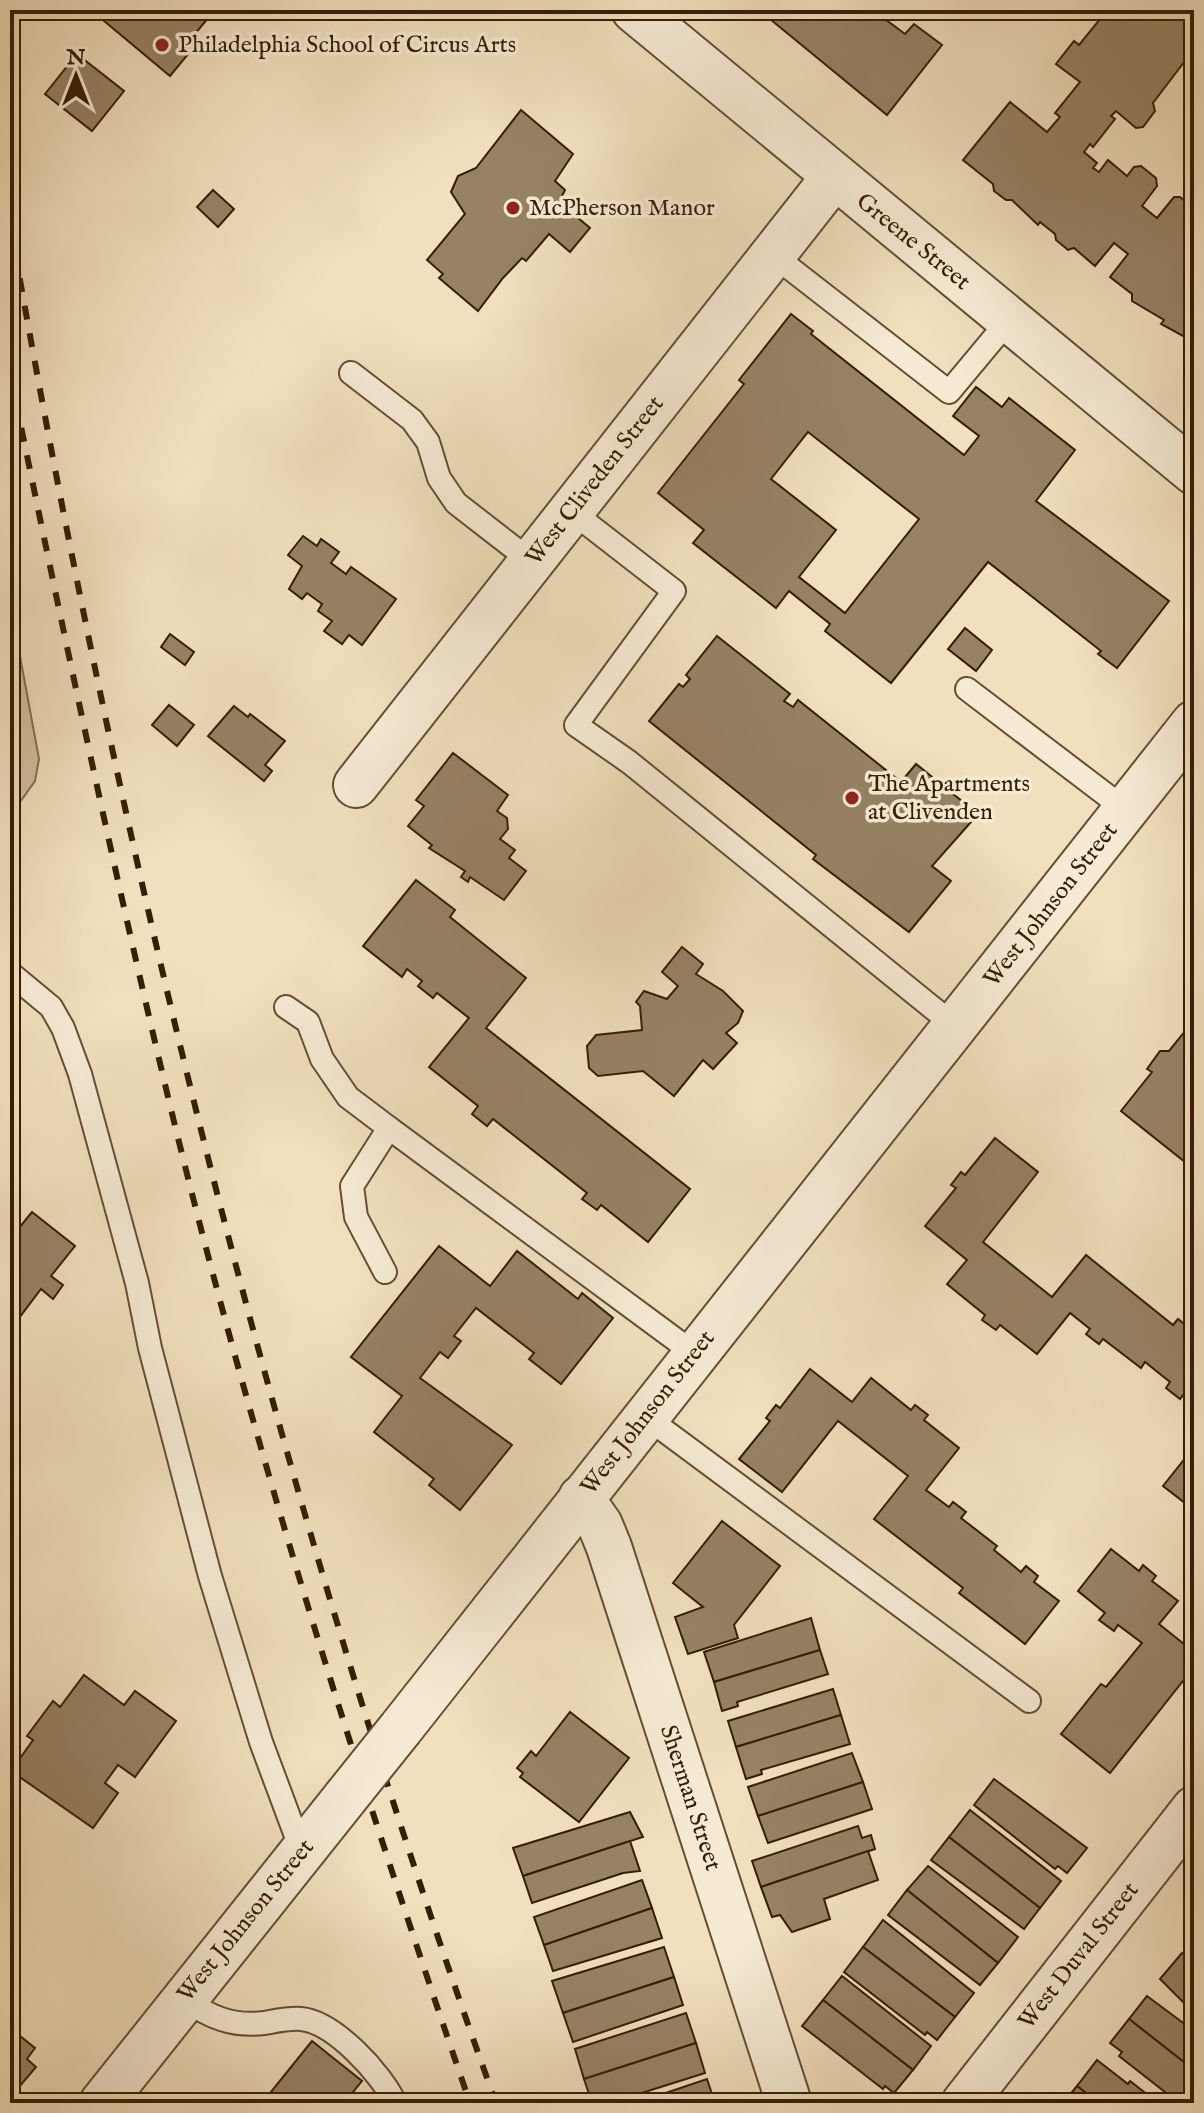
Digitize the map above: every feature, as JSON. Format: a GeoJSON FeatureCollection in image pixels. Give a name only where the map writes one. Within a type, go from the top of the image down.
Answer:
{"type":"FeatureCollection","features":[{"type":"Feature","properties":{"kind":"street","name":"Greene Street"},"geometry":{"type":"LineString","coordinates":[[634,10],[1194,472]]}},
{"type":"Feature","properties":{"kind":"street","name":"West Cliveden Street"},"geometry":{"type":"LineString","coordinates":[[356,785],[834,177]]}},
{"type":"Feature","properties":{"kind":"street","name":"West Johnson Street"},"geometry":{"type":"LineString","coordinates":[[102,2103],[1194,723]]}},
{"type":"Feature","properties":{"kind":"street","name":"Sherman Street"},"geometry":{"type":"LineString","coordinates":[[581,1498],[600,1525],[609,1547],[789,2103]]}},
{"type":"Feature","properties":{"kind":"street","name":"West Duval Street"},"geometry":{"type":"LineString","coordinates":[[964,2103],[1194,1809]]}},
{"type":"Feature","properties":{"kind":"lane"},"geometry":{"type":"LineString","coordinates":[[773,255],[949,392],[1009,320]]}},
{"type":"Feature","properties":{"kind":"lane"},"geometry":{"type":"LineString","coordinates":[[351,373],[412,420],[428,442],[439,478],[456,503],[532,562]]}},
{"type":"Feature","properties":{"kind":"lane"},"geometry":{"type":"LineString","coordinates":[[571,511],[674,591],[576,725],[629,762],[955,1026]]}},
{"type":"Feature","properties":{"kind":"lane"},"geometry":{"type":"LineString","coordinates":[[967,689],[1126,810]]}},
{"type":"Feature","properties":{"kind":"lane"},"geometry":{"type":"LineString","coordinates":[[10,973],[51,1007],[63,1028],[80,1074],[126,1241],[210,1576],[261,1742],[302,1852]]}},
{"type":"Feature","properties":{"kind":"lane"},"geometry":{"type":"LineString","coordinates":[[286,1007],[308,1022],[322,1059],[348,1097],[695,1354]]}},
{"type":"Feature","properties":{"kind":"lane"},"geometry":{"type":"LineString","coordinates":[[385,1272],[356,1217],[352,1186],[389,1128]]}},
{"type":"Feature","properties":{"kind":"lane"},"geometry":{"type":"LineString","coordinates":[[646,1417],[1029,1701]]}},
{"type":"Feature","properties":{"kind":"lane"},"geometry":{"type":"LineString","coordinates":[[184,1999],[212,2017],[232,2023],[301,2019],[315,2022],[359,2056],[388,2088],[395,2103]]}},
{"type":"Feature","properties":{"kind":"shaded area"},"geometry":{"type":"Polygon","coordinates":[[[10,602],[39,759],[35,781],[10,816],[10,602]]]}},
{"type":"Feature","properties":{"kind":"building","name":"Philadelphia School of Circus Arts"},"geometry":{"type":"Polygon","coordinates":[[[91,10],[215,10],[188,42],[194,47],[170,76],[91,10]]]}},
{"type":"Feature","properties":{"kind":"building"},"geometry":{"type":"Polygon","coordinates":[[[759,10],[887,10],[890,13],[885,19],[905,34],[914,24],[942,45],[887,115],[759,10]]]}},
{"type":"Feature","properties":{"kind":"building"},"geometry":{"type":"Polygon","coordinates":[[[1098,10],[1194,10],[1194,49],[1153,103],[1155,111],[1143,127],[1136,128],[1116,111],[1111,116],[1115,119],[1093,147],[1090,144],[1084,152],[1097,163],[1093,168],[1099,172],[1108,160],[1127,176],[1134,167],[1141,166],[1156,178],[1157,186],[1142,206],[1157,218],[1174,197],[1180,197],[1194,208],[1194,220],[1190,225],[1194,229],[1194,350],[1187,338],[1161,324],[1164,320],[1132,301],[1132,294],[1110,277],[1128,254],[1114,243],[1095,266],[1074,248],[1068,250],[1056,240],[1055,234],[1040,222],[1038,225],[1012,200],[1006,200],[994,191],[993,184],[963,160],[1010,102],[1047,132],[1060,117],[1055,113],[1080,82],[1056,64],[1074,41],[1079,45],[1101,18],[1095,13],[1098,10]]]}},
{"type":"Feature","properties":{"kind":"building"},"geometry":{"type":"Polygon","coordinates":[[[77,54],[124,91],[92,131],[45,94],[77,54]]]}},
{"type":"Feature","properties":{"kind":"building","name":"McPherson Manor"},"geometry":{"type":"Polygon","coordinates":[[[521,110],[573,154],[555,181],[565,190],[559,202],[590,228],[570,252],[549,234],[526,261],[522,258],[503,278],[478,311],[439,278],[443,274],[427,260],[465,214],[451,192],[458,176],[476,168],[521,110]]]}},
{"type":"Feature","properties":{"kind":"building"},"geometry":{"type":"Polygon","coordinates":[[[213,190],[234,209],[218,227],[197,207],[213,190]]]}},
{"type":"Feature","properties":{"kind":"building"},"geometry":{"type":"Polygon","coordinates":[[[791,314],[813,331],[811,334],[964,455],[979,436],[953,416],[976,387],[1002,407],[1009,398],[1075,450],[1036,501],[1169,601],[1117,668],[1098,654],[1101,651],[988,562],[891,683],[825,631],[830,624],[789,591],[776,608],[693,543],[704,530],[658,493],[744,384],[739,380],[791,314]],[[808,432],[771,479],[836,530],[799,577],[845,613],[919,519],[808,432]]]}},
{"type":"Feature","properties":{"kind":"building"},"geometry":{"type":"Polygon","coordinates":[[[303,536],[317,546],[321,539],[339,552],[331,563],[346,574],[351,567],[396,599],[362,645],[349,635],[342,644],[324,631],[332,621],[318,611],[322,604],[307,593],[302,599],[289,589],[302,566],[288,555],[303,536]]]}},
{"type":"Feature","properties":{"kind":"building"},"geometry":{"type":"Polygon","coordinates":[[[965,628],[992,650],[976,671],[948,649],[965,628]]]}},
{"type":"Feature","properties":{"kind":"building"},"geometry":{"type":"Polygon","coordinates":[[[170,634],[194,652],[185,665],[161,647],[170,634]]]}},
{"type":"Feature","properties":{"kind":"building","name":"The Apartments at Clivenden"},"geometry":{"type":"Polygon","coordinates":[[[717,636],[790,694],[784,701],[793,707],[798,700],[901,782],[916,764],[978,814],[932,866],[951,881],[909,932],[813,859],[816,855],[649,721],[679,684],[683,687],[690,679],[686,675],[717,636]]]}},
{"type":"Feature","properties":{"kind":"building"},"geometry":{"type":"Polygon","coordinates":[[[169,705],[194,725],[177,746],[152,725],[169,705]]]}},
{"type":"Feature","properties":{"kind":"building"},"geometry":{"type":"Polygon","coordinates":[[[234,706],[248,717],[250,714],[285,741],[265,765],[272,771],[264,781],[208,736],[234,706]]]}},
{"type":"Feature","properties":{"kind":"building"},"geometry":{"type":"Polygon","coordinates":[[[453,753],[508,795],[497,811],[507,818],[508,829],[500,839],[515,850],[509,858],[526,871],[504,900],[470,877],[468,882],[461,877],[465,871],[429,848],[432,845],[408,826],[424,806],[416,800],[453,753]]]}},
{"type":"Feature","properties":{"kind":"building"},"geometry":{"type":"Polygon","coordinates":[[[416,880],[455,910],[450,917],[526,978],[486,1028],[690,1189],[648,1242],[601,1205],[597,1210],[582,1199],[587,1193],[493,1119],[487,1126],[472,1114],[478,1106],[429,1067],[469,1018],[437,993],[433,998],[418,986],[422,981],[407,969],[402,977],[363,946],[416,880]]]}},
{"type":"Feature","properties":{"kind":"building"},"geometry":{"type":"Polygon","coordinates":[[[682,947],[703,964],[696,974],[723,991],[743,1011],[738,1023],[726,1033],[737,1043],[713,1069],[703,1060],[674,1096],[643,1071],[598,1076],[589,1068],[587,1046],[596,1035],[642,1030],[640,1006],[636,1002],[644,991],[667,999],[678,986],[662,972],[682,947]]]}},
{"type":"Feature","properties":{"kind":"building"},"geometry":{"type":"Polygon","coordinates":[[[1194,1020],[1194,1161],[1190,1166],[1121,1111],[1152,1072],[1147,1069],[1160,1051],[1169,1051],[1194,1020]]]}},
{"type":"Feature","properties":{"kind":"building"},"geometry":{"type":"Polygon","coordinates":[[[995,1138],[1038,1172],[983,1242],[1052,1297],[1086,1255],[1173,1325],[1178,1319],[1194,1332],[1194,1402],[1184,1394],[1180,1399],[1166,1388],[1170,1382],[1145,1362],[1141,1368],[1103,1339],[1099,1344],[1086,1334],[1090,1329],[1070,1313],[1037,1354],[1000,1325],[996,1330],[982,1320],[985,1315],[947,1284],[967,1260],[925,1226],[956,1188],[951,1185],[961,1172],[965,1175],[995,1138]]]}},
{"type":"Feature","properties":{"kind":"building"},"geometry":{"type":"Polygon","coordinates":[[[32,1212],[75,1246],[51,1276],[63,1285],[53,1299],[41,1289],[19,1318],[10,1311],[10,1239],[32,1212]]]}},
{"type":"Feature","properties":{"kind":"building"},"geometry":{"type":"Polygon","coordinates":[[[439,1246],[490,1286],[517,1251],[578,1299],[582,1293],[613,1318],[561,1384],[529,1359],[534,1353],[476,1308],[454,1336],[461,1341],[448,1358],[440,1352],[420,1378],[512,1445],[460,1510],[429,1485],[434,1479],[374,1432],[402,1396],[351,1357],[439,1246]]]}},
{"type":"Feature","properties":{"kind":"building"},"geometry":{"type":"Polygon","coordinates":[[[810,1369],[852,1402],[871,1378],[911,1410],[915,1405],[928,1415],[924,1420],[959,1448],[926,1490],[949,1507],[953,1502],[966,1512],[961,1518],[997,1546],[994,1550],[1021,1572],[1026,1566],[1038,1576],[1034,1582],[1059,1601],[1025,1644],[959,1593],[963,1588],[874,1519],[908,1476],[838,1421],[782,1492],[739,1459],[770,1421],[766,1418],[776,1405],[780,1408],[810,1369]]]}},
{"type":"Feature","properties":{"kind":"building"},"geometry":{"type":"Polygon","coordinates":[[[1194,1447],[1194,1518],[1186,1512],[1190,1507],[1163,1486],[1194,1447]]]}},
{"type":"Feature","properties":{"kind":"building"},"geometry":{"type":"Polygon","coordinates":[[[722,1521],[780,1566],[734,1625],[738,1638],[688,1654],[675,1617],[703,1607],[673,1583],[722,1521]]]}},
{"type":"Feature","properties":{"kind":"building"},"geometry":{"type":"Polygon","coordinates":[[[1111,1549],[1139,1571],[1143,1565],[1156,1576],[1152,1581],[1178,1601],[1159,1624],[1194,1652],[1194,1667],[1110,1773],[1061,1734],[1101,1684],[1106,1687],[1142,1643],[1118,1625],[1114,1631],[1099,1620],[1105,1613],[1078,1591],[1111,1549]]]}},
{"type":"Feature","properties":{"kind":"building"},"geometry":{"type":"Polygon","coordinates":[[[811,1618],[820,1650],[714,1682],[704,1652],[811,1618]]]}},
{"type":"Feature","properties":{"kind":"building"},"geometry":{"type":"Polygon","coordinates":[[[820,1650],[828,1674],[737,1702],[738,1706],[722,1711],[714,1682],[820,1650]]]}},
{"type":"Feature","properties":{"kind":"building"},"geometry":{"type":"Polygon","coordinates":[[[84,1675],[124,1705],[135,1691],[176,1721],[135,1777],[118,1765],[105,1783],[118,1793],[93,1828],[11,1771],[33,1740],[27,1736],[53,1701],[60,1707],[84,1675]]]}},
{"type":"Feature","properties":{"kind":"building"},"geometry":{"type":"Polygon","coordinates":[[[833,1689],[841,1715],[736,1747],[728,1721],[833,1689]]]}},
{"type":"Feature","properties":{"kind":"building"},"geometry":{"type":"Polygon","coordinates":[[[570,1712],[629,1758],[579,1822],[520,1777],[523,1773],[517,1768],[531,1751],[536,1756],[570,1712]]]}},
{"type":"Feature","properties":{"kind":"building"},"geometry":{"type":"Polygon","coordinates":[[[841,1715],[850,1744],[761,1770],[762,1774],[746,1779],[736,1747],[841,1715]]]}},
{"type":"Feature","properties":{"kind":"building"},"geometry":{"type":"Polygon","coordinates":[[[852,1753],[863,1782],[758,1816],[748,1787],[852,1753]]]}},
{"type":"Feature","properties":{"kind":"building"},"geometry":{"type":"Polygon","coordinates":[[[994,1779],[1087,1848],[1067,1873],[1058,1866],[1055,1869],[974,1805],[994,1779]]]}},
{"type":"Feature","properties":{"kind":"building"},"geometry":{"type":"Polygon","coordinates":[[[863,1782],[872,1809],[768,1843],[758,1816],[863,1782]]]}},
{"type":"Feature","properties":{"kind":"building"},"geometry":{"type":"Polygon","coordinates":[[[970,1810],[1061,1881],[1040,1908],[949,1837],[970,1810]]]}},
{"type":"Feature","properties":{"kind":"building"},"geometry":{"type":"Polygon","coordinates":[[[630,1812],[643,1837],[523,1876],[513,1848],[630,1812]]]}},
{"type":"Feature","properties":{"kind":"building"},"geometry":{"type":"Polygon","coordinates":[[[858,1826],[862,1838],[871,1835],[875,1849],[761,1887],[752,1861],[858,1826]]]}},
{"type":"Feature","properties":{"kind":"building"},"geometry":{"type":"Polygon","coordinates":[[[949,1837],[1040,1908],[1024,1929],[931,1860],[949,1837]]]}},
{"type":"Feature","properties":{"kind":"building"},"geometry":{"type":"Polygon","coordinates":[[[630,1841],[640,1871],[623,1873],[532,1903],[523,1876],[630,1841]]]}},
{"type":"Feature","properties":{"kind":"building"},"geometry":{"type":"Polygon","coordinates":[[[868,1851],[878,1880],[824,1899],[830,1919],[792,1932],[780,1915],[772,1917],[761,1887],[868,1851]]]}},
{"type":"Feature","properties":{"kind":"building"},"geometry":{"type":"Polygon","coordinates":[[[928,1866],[1018,1937],[998,1963],[907,1890],[928,1866]]]}},
{"type":"Feature","properties":{"kind":"building"},"geometry":{"type":"Polygon","coordinates":[[[642,1880],[652,1908],[544,1945],[534,1917],[642,1880]]]}},
{"type":"Feature","properties":{"kind":"building"},"geometry":{"type":"Polygon","coordinates":[[[907,1890],[998,1963],[980,1985],[888,1915],[907,1890]]]}},
{"type":"Feature","properties":{"kind":"building"},"geometry":{"type":"Polygon","coordinates":[[[652,1908],[662,1938],[553,1971],[544,1945],[652,1908]]]}},
{"type":"Feature","properties":{"kind":"building"},"geometry":{"type":"Polygon","coordinates":[[[883,1920],[974,1993],[955,2017],[863,1947],[883,1920]]]}},
{"type":"Feature","properties":{"kind":"building"},"geometry":{"type":"Polygon","coordinates":[[[664,1947],[674,1977],[563,2013],[552,1981],[664,1947]]]}},
{"type":"Feature","properties":{"kind":"building"},"geometry":{"type":"Polygon","coordinates":[[[863,1947],[955,2017],[937,2040],[927,2032],[925,2035],[844,1972],[863,1947]]]}},
{"type":"Feature","properties":{"kind":"building"},"geometry":{"type":"Polygon","coordinates":[[[1182,1953],[1194,1963],[1194,2013],[1160,1979],[1182,1953]]]}},
{"type":"Feature","properties":{"kind":"building"},"geometry":{"type":"Polygon","coordinates":[[[842,1976],[931,2046],[913,2070],[823,2000],[842,1976]]]}},
{"type":"Feature","properties":{"kind":"building"},"geometry":{"type":"Polygon","coordinates":[[[674,1977],[683,2005],[573,2042],[563,2013],[674,1977]]]}},
{"type":"Feature","properties":{"kind":"building"},"geometry":{"type":"Polygon","coordinates":[[[1147,1996],[1194,2031],[1194,2070],[1129,2019],[1147,1996]]]}},
{"type":"Feature","properties":{"kind":"building"},"geometry":{"type":"Polygon","coordinates":[[[823,2000],[913,2070],[894,2093],[885,2086],[883,2089],[802,2026],[823,2000]]]}},
{"type":"Feature","properties":{"kind":"building"},"geometry":{"type":"Polygon","coordinates":[[[686,2013],[696,2043],[584,2079],[575,2049],[686,2013]]]}},
{"type":"Feature","properties":{"kind":"building"},"geometry":{"type":"Polygon","coordinates":[[[1129,2019],[1194,2070],[1194,2103],[1179,2103],[1119,2056],[1122,2052],[1110,2043],[1129,2019]]]}},
{"type":"Feature","properties":{"kind":"building"},"geometry":{"type":"Polygon","coordinates":[[[10,2028],[35,2048],[27,2059],[36,2067],[14,2093],[10,2090],[10,2028]]]}},
{"type":"Feature","properties":{"kind":"building"},"geometry":{"type":"Polygon","coordinates":[[[312,2041],[362,2081],[349,2097],[357,2103],[262,2103],[312,2041]]]}},
{"type":"Feature","properties":{"kind":"building"},"geometry":{"type":"Polygon","coordinates":[[[696,2043],[705,2073],[610,2103],[592,2103],[584,2079],[696,2043]]]}},
{"type":"Feature","properties":{"kind":"building"},"geometry":{"type":"Polygon","coordinates":[[[1097,2060],[1158,2103],[1099,2103],[1077,2086],[1097,2060]]]}},
{"type":"Feature","properties":{"kind":"building"},"geometry":{"type":"Polygon","coordinates":[[[707,2079],[715,2103],[636,2103],[707,2079]]]}},
{"type":"Feature","properties":{"kind":"building"},"geometry":{"type":"Polygon","coordinates":[[[1077,2086],[1099,2103],[1063,2103],[1077,2086]]]}},
{"type":"Feature","properties":{"kind":"railway"},"geometry":{"type":"LineString","coordinates":[[10,223],[102,701],[212,1174],[275,1409],[343,1642],[417,1873],[496,2103]]}},
{"type":"Feature","properties":{"kind":"railway"},"geometry":{"type":"LineString","coordinates":[[10,373],[120,888],[191,1191],[226,1323],[301,1585],[383,1845],[470,2103]]}},
{"type":"Feature","properties":{"kind":"place","name":"Philadelphia School of Circus Arts"},"geometry":{"type":"Point","coordinates":[162,45]}},
{"type":"Feature","properties":{"kind":"place","name":"McPherson Manor"},"geometry":{"type":"Point","coordinates":[513,208]}},
{"type":"Feature","properties":{"kind":"place","name":"The Apartments at Clivenden"},"geometry":{"type":"Point","coordinates":[852,798]}}]}
